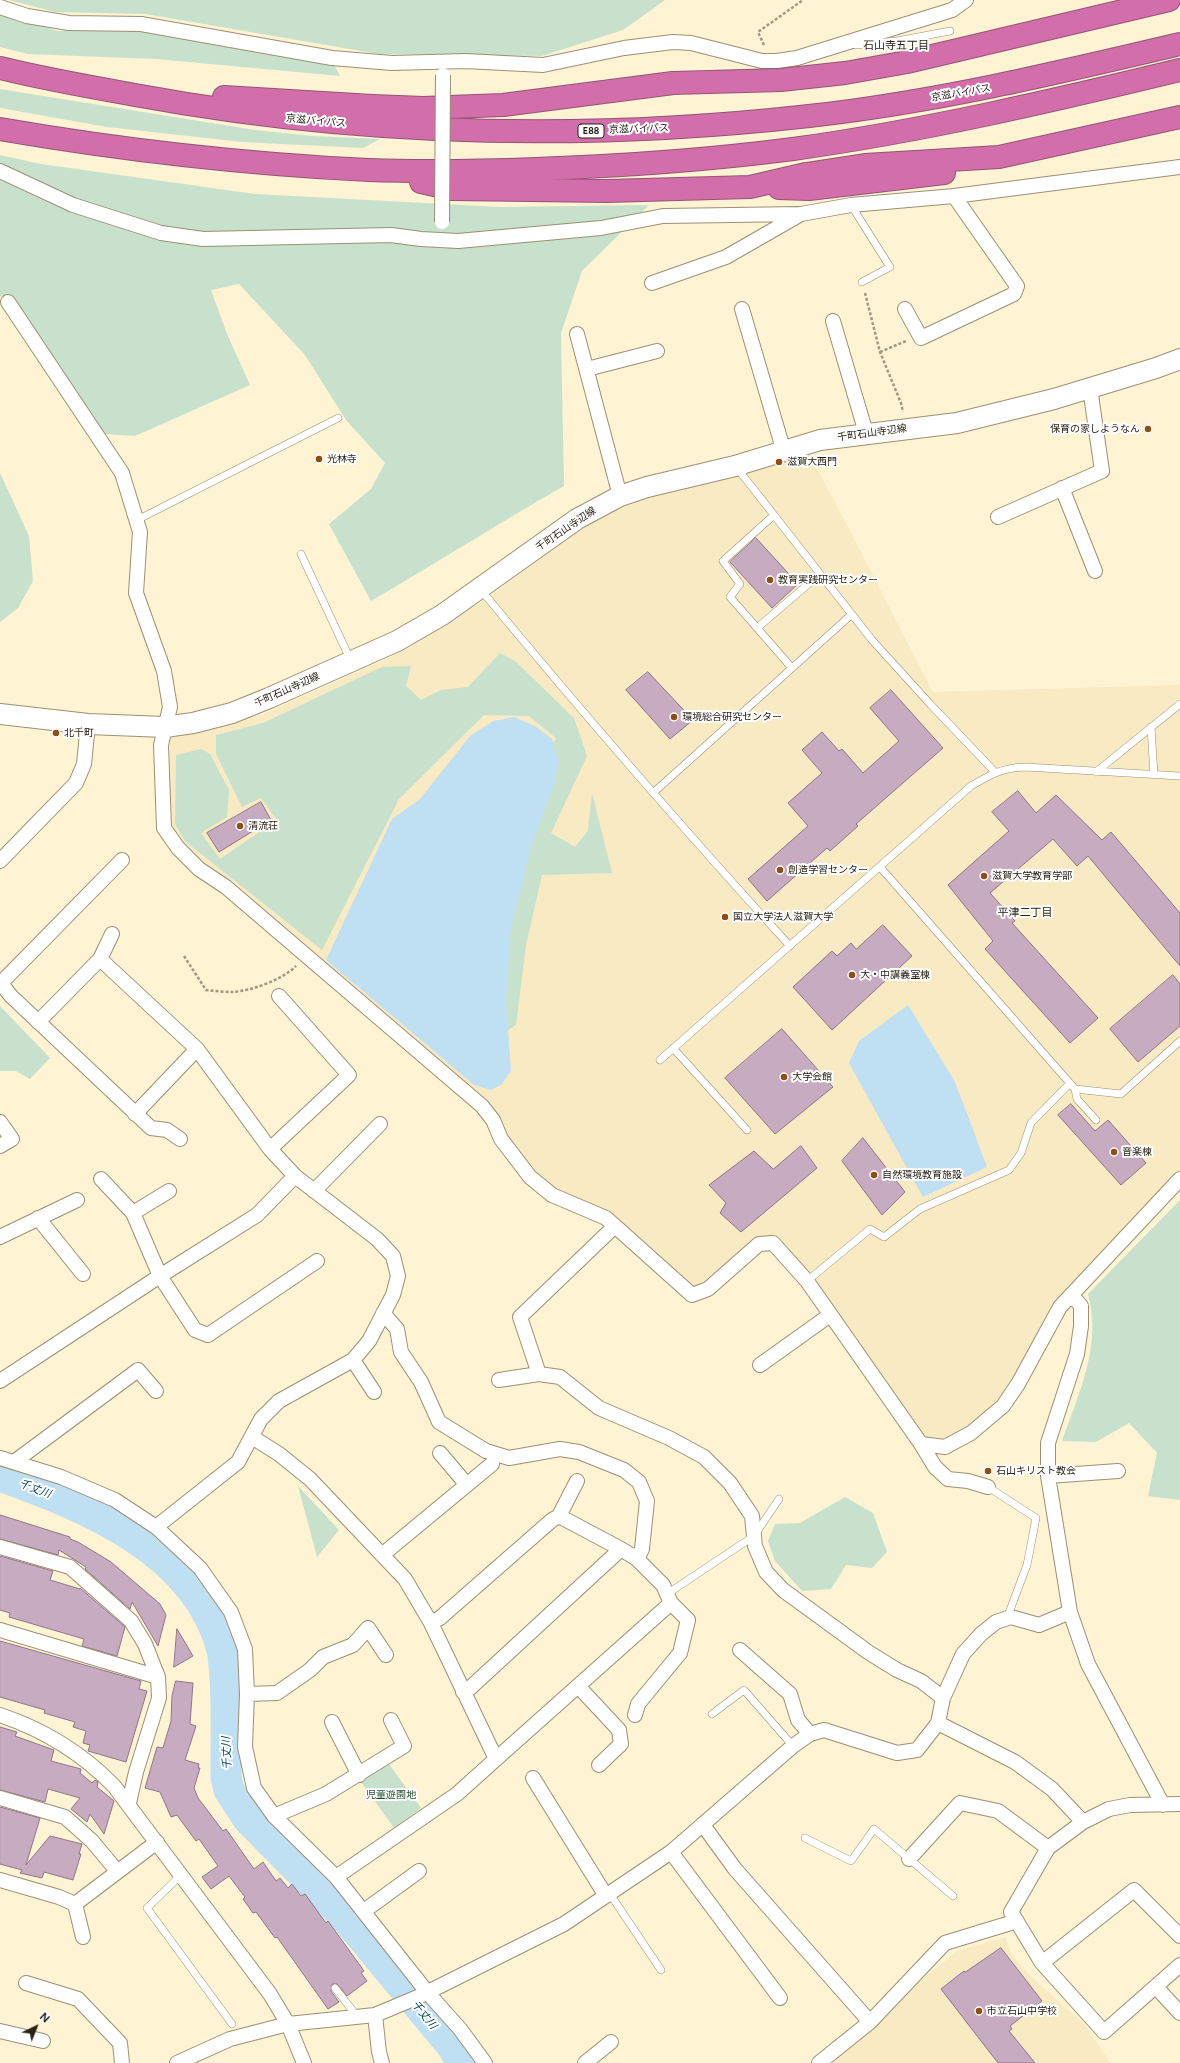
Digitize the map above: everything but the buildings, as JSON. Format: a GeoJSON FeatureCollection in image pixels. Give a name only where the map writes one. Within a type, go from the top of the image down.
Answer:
{"type":"FeatureCollection","features":[{"type":"Feature","properties":{"kind":"highway"},"geometry":{"type":"LineString","coordinates":[[103,90],[423,108],[503,105],[673,83],[781,80],[845,73],[907,62],[1169,0]]}},
{"type":"Feature","properties":{"kind":"highway","name":"京滋バイパス"},"geometry":{"type":"LineString","coordinates":[[0,68],[103,90],[256,115],[405,128],[556,132],[657,129],[810,116],[878,107],[1019,82],[1180,44]]}},
{"type":"Feature","properties":{"kind":"highway"},"geometry":{"type":"LineString","coordinates":[[0,129],[86,144],[187,156],[371,170],[490,170],[590,167],[691,160],[792,149],[891,133],[990,114],[1180,70]]}},
{"type":"Feature","properties":{"kind":"highway"},"geometry":{"type":"LineString","coordinates":[[371,170],[452,189],[607,191],[750,187],[806,174],[865,165],[999,157],[1180,117]]}},
{"type":"Feature","properties":{"kind":"main road","name":"千町石山寺辺線"},"geometry":{"type":"LineString","coordinates":[[0,714],[88,724],[165,727],[193,723],[232,713],[397,641],[442,616],[577,519],[620,496],[646,487],[735,466],[820,440],[906,428],[957,423],[1002,413],[1156,368],[1180,359]]}},
{"type":"Feature","properties":{"kind":"street"},"geometry":{"type":"LineString","coordinates":[[0,7],[27,16],[69,23],[141,24],[332,58],[392,63],[443,61],[543,65],[624,48],[673,42],[691,43],[766,61],[797,58],[952,10],[966,0]]}},
{"type":"Feature","properties":{"kind":"street"},"geometry":{"type":"LineString","coordinates":[[442,240],[443,61]]}},
{"type":"Feature","properties":{"kind":"street"},"geometry":{"type":"LineString","coordinates":[[0,171],[73,205],[161,233],[196,238],[391,234],[458,241],[601,228],[663,216],[801,214],[851,205],[954,196],[1180,167]]}},
{"type":"Feature","properties":{"kind":"street"},"geometry":{"type":"LineString","coordinates":[[905,309],[921,338],[1014,294],[1017,286],[954,196]]}},
{"type":"Feature","properties":{"kind":"street"},"geometry":{"type":"LineString","coordinates":[[652,283],[726,257],[801,214]]}},
{"type":"Feature","properties":{"kind":"street"},"geometry":{"type":"LineString","coordinates":[[8,302],[122,473],[137,520],[140,532],[136,593],[164,671],[170,707],[161,745],[164,828],[178,848],[199,869],[226,887],[482,1106],[493,1120],[501,1139],[530,1177],[552,1195],[606,1218],[692,1295],[708,1289],[759,1244],[773,1243],[807,1281],[936,1467],[948,1478],[968,1481],[988,1487]]}},
{"type":"Feature","properties":{"kind":"street"},"geometry":{"type":"LineString","coordinates":[[742,309],[784,452]]}},
{"type":"Feature","properties":{"kind":"street"},"geometry":{"type":"LineString","coordinates":[[833,321],[866,433]]}},
{"type":"Feature","properties":{"kind":"street"},"geometry":{"type":"LineString","coordinates":[[577,334],[620,496]]}},
{"type":"Feature","properties":{"kind":"street"},"geometry":{"type":"LineString","coordinates":[[587,369],[656,351]]}},
{"type":"Feature","properties":{"kind":"street"},"geometry":{"type":"LineString","coordinates":[[998,517],[1102,471],[1090,388]]}},
{"type":"Feature","properties":{"kind":"street"},"geometry":{"type":"LineString","coordinates":[[1062,488],[1095,572]]}},
{"type":"Feature","properties":{"kind":"street"},"geometry":{"type":"LineString","coordinates":[[0,861],[76,783],[84,764],[88,724]]}},
{"type":"Feature","properties":{"kind":"street"},"geometry":{"type":"LineString","coordinates":[[122,860],[1,982],[11,996],[135,1114],[151,1128],[167,1130],[180,1139]]}},
{"type":"Feature","properties":{"kind":"street"},"geometry":{"type":"LineString","coordinates":[[38,1022],[100,959],[112,934]]}},
{"type":"Feature","properties":{"kind":"street"},"geometry":{"type":"LineString","coordinates":[[100,959],[197,1050],[270,1149],[295,1176],[377,1238],[393,1256],[398,1276],[393,1295],[369,1341],[353,1360],[279,1401],[261,1419],[238,1462],[156,1527]]}},
{"type":"Feature","properties":{"kind":"street"},"geometry":{"type":"LineString","coordinates":[[270,1149],[349,1075],[279,996]]}},
{"type":"Feature","properties":{"kind":"street"},"geometry":{"type":"LineString","coordinates":[[135,1114],[197,1050]]}},
{"type":"Feature","properties":{"kind":"street"},"geometry":{"type":"LineString","coordinates":[[0,1122],[12,1139],[0,1146]]}},
{"type":"Feature","properties":{"kind":"street"},"geometry":{"type":"LineString","coordinates":[[314,1191],[380,1124]]}},
{"type":"Feature","properties":{"kind":"street"},"geometry":{"type":"LineString","coordinates":[[0,1381],[160,1276],[257,1215],[295,1176]]}},
{"type":"Feature","properties":{"kind":"street"},"geometry":{"type":"LineString","coordinates":[[100,1179],[133,1213],[160,1276],[195,1330],[208,1335],[318,1261]]}},
{"type":"Feature","properties":{"kind":"street"},"geometry":{"type":"LineString","coordinates":[[921,1444],[945,1447],[971,1433],[1003,1406],[1018,1384],[1060,1307],[1180,1179]]}},
{"type":"Feature","properties":{"kind":"street"},"geometry":{"type":"LineString","coordinates":[[133,1213],[170,1191]]}},
{"type":"Feature","properties":{"kind":"street"},"geometry":{"type":"LineString","coordinates":[[0,1237],[77,1200]]}},
{"type":"Feature","properties":{"kind":"street"},"geometry":{"type":"LineString","coordinates":[[38,1218],[83,1274]]}},
{"type":"Feature","properties":{"kind":"street"},"geometry":{"type":"LineString","coordinates":[[538,1374],[520,1316],[615,1226]]}},
{"type":"Feature","properties":{"kind":"street"},"geometry":{"type":"LineString","coordinates":[[1069,1298],[1076,1300],[1081,1306],[1081,1326],[1077,1354],[1048,1443],[1048,1476],[1070,1612],[1088,1664],[1163,1805]]}},
{"type":"Feature","properties":{"kind":"street"},"geometry":{"type":"LineString","coordinates":[[383,1313],[397,1329],[401,1352],[421,1382],[439,1422],[486,1451],[509,1458],[560,1449],[579,1452],[624,1470],[639,1482],[648,1501],[642,1549],[637,1559]]}},
{"type":"Feature","properties":{"kind":"street"},"geometry":{"type":"LineString","coordinates":[[760,1365],[830,1315]]}},
{"type":"Feature","properties":{"kind":"street"},"geometry":{"type":"LineString","coordinates":[[353,1360],[374,1392]]}},
{"type":"Feature","properties":{"kind":"street"},"geometry":{"type":"LineString","coordinates":[[14,1462],[138,1370],[156,1391]]}},
{"type":"Feature","properties":{"kind":"street"},"geometry":{"type":"LineString","coordinates":[[499,1380],[538,1374],[560,1377],[599,1408],[669,1438],[704,1457],[730,1483],[752,1516],[755,1546],[766,1572],[783,1590],[868,1652],[897,1670],[921,1681],[943,1698]]}},
{"type":"Feature","properties":{"kind":"street"},"geometry":{"type":"LineString","coordinates":[[252,1437],[279,1454],[310,1479],[405,1579],[431,1623],[496,1759]]}},
{"type":"Feature","properties":{"kind":"street"},"geometry":{"type":"LineString","coordinates":[[440,1453],[467,1485]]}},
{"type":"Feature","properties":{"kind":"street"},"geometry":{"type":"LineString","coordinates":[[0,1458],[61,1477],[115,1500],[156,1527],[200,1568],[231,1612],[245,1649],[247,1694],[245,1747],[254,1788],[274,1816],[336,1877],[364,1912],[423,1994],[460,2029],[485,2063]]}},
{"type":"Feature","properties":{"kind":"street"},"geometry":{"type":"LineString","coordinates":[[382,1555],[492,1464]]}},
{"type":"Feature","properties":{"kind":"street"},"geometry":{"type":"LineString","coordinates":[[1048,1476],[1118,1471]]}},
{"type":"Feature","properties":{"kind":"street"},"geometry":{"type":"LineString","coordinates":[[431,1623],[440,1618],[558,1516],[577,1481]]}},
{"type":"Feature","properties":{"kind":"street"},"geometry":{"type":"LineString","coordinates":[[558,1516],[637,1559],[663,1585],[669,1598],[688,1620],[680,1653],[638,1704],[635,1715]]}},
{"type":"Feature","properties":{"kind":"street"},"geometry":{"type":"LineString","coordinates":[[0,1548],[70,1567],[131,1621],[146,1644],[158,1676],[159,1698],[136,1772],[129,1804]]}},
{"type":"Feature","properties":{"kind":"street"},"geometry":{"type":"LineString","coordinates":[[463,1692],[470,1688],[621,1550]]}},
{"type":"Feature","properties":{"kind":"street"},"geometry":{"type":"LineString","coordinates":[[336,1877],[457,1794],[578,1686],[669,1598]]}},
{"type":"Feature","properties":{"kind":"street"},"geometry":{"type":"LineString","coordinates":[[177,2063],[230,2040],[288,2024],[375,2015],[423,1994],[564,1924],[670,1852],[703,1825],[792,1746],[810,1734],[824,1730],[897,1753],[917,1750],[938,1723],[943,1698],[963,1654],[981,1634],[996,1622],[1011,1617],[1038,1625],[1070,1612]]}},
{"type":"Feature","properties":{"kind":"street"},"geometry":{"type":"LineString","coordinates":[[247,1694],[277,1693],[310,1670],[323,1656],[353,1645],[368,1628],[386,1655]]}},
{"type":"Feature","properties":{"kind":"street"},"geometry":{"type":"LineString","coordinates":[[0,1630],[158,1676]]}},
{"type":"Feature","properties":{"kind":"street"},"geometry":{"type":"LineString","coordinates":[[740,1650],[790,1694],[798,1720],[810,1734]]}},
{"type":"Feature","properties":{"kind":"street"},"geometry":{"type":"LineString","coordinates":[[578,1686],[619,1730],[621,1744],[599,1764]]}},
{"type":"Feature","properties":{"kind":"street"},"geometry":{"type":"LineString","coordinates":[[0,1715],[33,1727],[76,1752],[103,1775],[129,1804],[270,1994],[288,2024],[304,2063]]}},
{"type":"Feature","properties":{"kind":"street"},"geometry":{"type":"LineString","coordinates":[[274,1816],[326,1794],[404,1746],[391,1720]]}},
{"type":"Feature","properties":{"kind":"street"},"geometry":{"type":"LineString","coordinates":[[332,1722],[359,1775]]}},
{"type":"Feature","properties":{"kind":"street"},"geometry":{"type":"LineString","coordinates":[[938,1723],[1015,1762],[1052,1789],[1083,1822]]}},
{"type":"Feature","properties":{"kind":"street"},"geometry":{"type":"LineString","coordinates":[[533,1778],[608,1895]]}},
{"type":"Feature","properties":{"kind":"street"},"geometry":{"type":"LineString","coordinates":[[0,1798],[65,1817],[92,1841],[117,1871]]}},
{"type":"Feature","properties":{"kind":"street"},"geometry":{"type":"LineString","coordinates":[[909,1859],[960,1803],[998,1811],[1048,1848]]}},
{"type":"Feature","properties":{"kind":"street"},"geometry":{"type":"LineString","coordinates":[[1180,1804],[1130,1804],[1109,1809],[1083,1822],[1048,1848],[1012,1912],[1042,1963],[1104,2032],[1180,1965]]}},
{"type":"Feature","properties":{"kind":"street"},"geometry":{"type":"LineString","coordinates":[[703,1825],[735,1869],[870,2022]]}},
{"type":"Feature","properties":{"kind":"street"},"geometry":{"type":"LineString","coordinates":[[75,1904],[157,1842]]}},
{"type":"Feature","properties":{"kind":"street"},"geometry":{"type":"LineString","coordinates":[[670,1852],[780,1998]]}},
{"type":"Feature","properties":{"kind":"street"},"geometry":{"type":"LineString","coordinates":[[364,1912],[419,1871]]}},
{"type":"Feature","properties":{"kind":"street"},"geometry":{"type":"LineString","coordinates":[[0,1880],[59,1897],[75,1904]]}},
{"type":"Feature","properties":{"kind":"street"},"geometry":{"type":"LineString","coordinates":[[1042,1963],[1134,1890],[1180,1936]]}},
{"type":"Feature","properties":{"kind":"street"},"geometry":{"type":"LineString","coordinates":[[75,1904],[83,1937]]}},
{"type":"Feature","properties":{"kind":"street"},"geometry":{"type":"LineString","coordinates":[[819,2063],[870,2022],[945,1943],[1017,1921]]}},
{"type":"Feature","properties":{"kind":"street"},"geometry":{"type":"LineString","coordinates":[[26,1983],[78,1999],[120,2043],[122,2063]]}},
{"type":"Feature","properties":{"kind":"street"},"geometry":{"type":"LineString","coordinates":[[1156,1987],[1180,2013]]}},
{"type":"Feature","properties":{"kind":"street"},"geometry":{"type":"LineString","coordinates":[[375,2015],[378,2052],[382,2063]]}},
{"type":"Feature","properties":{"kind":"street"},"geometry":{"type":"LineString","coordinates":[[0,2031],[43,2041]]}},
{"type":"Feature","properties":{"kind":"street"},"geometry":{"type":"LineString","coordinates":[[585,2063],[611,2042]]}},
{"type":"Feature","properties":{"kind":"lane"},"geometry":{"type":"LineString","coordinates":[[828,48],[896,41],[950,31]]}},
{"type":"Feature","properties":{"kind":"lane"},"geometry":{"type":"LineString","coordinates":[[851,205],[890,268],[862,282]]}},
{"type":"Feature","properties":{"kind":"lane"},"geometry":{"type":"LineString","coordinates":[[137,520],[338,418]]}},
{"type":"Feature","properties":{"kind":"lane"},"geometry":{"type":"LineString","coordinates":[[735,466],[851,615],[931,705],[995,772]]}},
{"type":"Feature","properties":{"kind":"lane"},"geometry":{"type":"LineString","coordinates":[[774,515],[723,561],[740,584],[730,597],[792,668]]}},
{"type":"Feature","properties":{"kind":"lane"},"geometry":{"type":"LineString","coordinates":[[300,554],[351,662]]}},
{"type":"Feature","properties":{"kind":"lane"},"geometry":{"type":"LineString","coordinates":[[757,628],[820,574]]}},
{"type":"Feature","properties":{"kind":"lane"},"geometry":{"type":"LineString","coordinates":[[481,589],[570,698],[790,946]]}},
{"type":"Feature","properties":{"kind":"lane"},"geometry":{"type":"LineString","coordinates":[[653,793],[851,615]]}},
{"type":"Feature","properties":{"kind":"lane"},"geometry":{"type":"LineString","coordinates":[[1096,772],[1180,704]]}},
{"type":"Feature","properties":{"kind":"lane"},"geometry":{"type":"LineString","coordinates":[[1151,727],[1154,775]]}},
{"type":"Feature","properties":{"kind":"lane"},"geometry":{"type":"LineString","coordinates":[[660,1060],[971,786],[995,772],[1025,767],[1180,776]]}},
{"type":"Feature","properties":{"kind":"lane"},"geometry":{"type":"LineString","coordinates":[[880,867],[1072,1086],[1077,1099],[1096,1120]]}},
{"type":"Feature","properties":{"kind":"lane"},"geometry":{"type":"LineString","coordinates":[[1072,1086],[1120,1094],[1180,1041]]}},
{"type":"Feature","properties":{"kind":"lane"},"geometry":{"type":"LineString","coordinates":[[673,1048],[747,1130]]}},
{"type":"Feature","properties":{"kind":"lane"},"geometry":{"type":"LineString","coordinates":[[807,1281],[870,1229],[884,1238],[920,1209],[1009,1170],[1021,1153],[1031,1123],[1072,1086]]}},
{"type":"Feature","properties":{"kind":"lane"},"geometry":{"type":"LineString","coordinates":[[988,1487],[1036,1518],[1027,1565],[1007,1618]]}},
{"type":"Feature","properties":{"kind":"lane"},"geometry":{"type":"LineString","coordinates":[[669,1598],[754,1536],[779,1499]]}},
{"type":"Feature","properties":{"kind":"lane"},"geometry":{"type":"LineString","coordinates":[[712,1714],[744,1690],[792,1746]]}},
{"type":"Feature","properties":{"kind":"lane"},"geometry":{"type":"LineString","coordinates":[[805,1838],[851,1861],[874,1829],[953,1896]]}},
{"type":"Feature","properties":{"kind":"lane"},"geometry":{"type":"LineString","coordinates":[[181,1875],[147,1908],[232,2024]]}},
{"type":"Feature","properties":{"kind":"lane"},"geometry":{"type":"LineString","coordinates":[[608,1895],[661,1970]]}},
{"type":"Feature","properties":{"kind":"lane"},"geometry":{"type":"LineString","coordinates":[[335,1988],[353,2011],[354,2017]]}},
{"type":"Feature","properties":{"kind":"path"},"geometry":{"type":"LineString","coordinates":[[766,61],[766,49],[758,32],[803,0]]}},
{"type":"Feature","properties":{"kind":"path"},"geometry":{"type":"LineString","coordinates":[[862,282],[880,352],[901,403],[906,428]]}},
{"type":"Feature","properties":{"kind":"path"},"geometry":{"type":"LineString","coordinates":[[880,352],[912,339],[921,338]]}},
{"type":"Feature","properties":{"kind":"path"},"geometry":{"type":"LineString","coordinates":[[184,956],[206,990],[232,992],[264,984],[288,974],[306,956]]}},
{"type":"Feature","properties":{"kind":"shaded area","name":"国立大学法人滋賀大学"},"geometry":{"type":"Polygon","coordinates":[[[810,454],[933,692],[1180,685],[1180,1171],[1055,1303],[1013,1379],[997,1400],[967,1427],[944,1439],[926,1438],[812,1277],[775,1237],[705,1283],[692,1287],[556,1191],[535,1174],[507,1137],[182,844],[169,826],[170,735],[261,715],[389,658],[486,599],[582,528],[627,503],[738,475],[810,454]]]}},
{"type":"Feature","properties":{"kind":"shaded area","name":"市立石山中学校"},"geometry":{"type":"Polygon","coordinates":[[[1005,1937],[1011,1953],[1027,1973],[1086,2026],[1110,2063],[833,2063],[923,1979],[957,1951],[1005,1937]]]}},
{"type":"Feature","properties":{"kind":"green space"},"geometry":{"type":"Polygon","coordinates":[[[9,0],[665,0],[623,30],[542,56],[379,54],[145,14],[55,12],[9,0]]]}},
{"type":"Feature","properties":{"kind":"green space"},"geometry":{"type":"Polygon","coordinates":[[[0,12],[58,31],[109,28],[184,37],[332,61],[340,76],[156,59],[28,54],[0,47],[0,12]]]}},
{"type":"Feature","properties":{"kind":"green space"},"geometry":{"type":"Polygon","coordinates":[[[0,89],[255,130],[313,136],[380,139],[363,148],[242,142],[107,127],[0,108],[0,89]]]}},
{"type":"Feature","properties":{"kind":"green space"},"geometry":{"type":"Polygon","coordinates":[[[0,155],[41,164],[255,194],[501,207],[649,205],[582,271],[561,333],[564,486],[371,601],[329,524],[371,489],[385,463],[346,420],[305,355],[239,284],[211,290],[227,334],[250,385],[135,436],[105,434],[8,294],[0,297],[0,155]]]}},
{"type":"Feature","properties":{"kind":"green space"},"geometry":{"type":"Polygon","coordinates":[[[0,473],[29,536],[33,581],[18,608],[0,622],[0,473]]]}},
{"type":"Feature","properties":{"kind":"green space"},"geometry":{"type":"Polygon","coordinates":[[[500,653],[515,661],[574,718],[587,756],[551,833],[575,847],[588,831],[592,793],[612,873],[542,875],[526,945],[516,1025],[499,1036],[499,936],[531,794],[556,738],[529,716],[484,715],[399,799],[322,950],[186,842],[175,824],[176,755],[201,749],[210,754],[229,790],[227,817],[201,833],[220,859],[277,820],[261,798],[242,807],[216,754],[216,735],[263,723],[382,667],[411,666],[406,686],[421,700],[441,690],[468,687],[500,653]]]}},
{"type":"Feature","properties":{"kind":"green space"},"geometry":{"type":"Polygon","coordinates":[[[0,1006],[50,1058],[30,1079],[16,1071],[0,1071],[0,1006]]]}},
{"type":"Feature","properties":{"kind":"green space"},"geometry":{"type":"Polygon","coordinates":[[[1180,1200],[1180,1500],[1148,1496],[1157,1453],[1129,1423],[1096,1442],[1062,1441],[1087,1369],[1092,1332],[1092,1313],[1088,1294],[1180,1200]]]}},
{"type":"Feature","properties":{"kind":"green space"},"geometry":{"type":"Polygon","coordinates":[[[298,1486],[339,1530],[317,1557],[298,1486]]]}},
{"type":"Feature","properties":{"kind":"green space"},"geometry":{"type":"Polygon","coordinates":[[[845,1497],[873,1513],[887,1552],[872,1568],[846,1565],[831,1589],[802,1591],[775,1561],[768,1541],[775,1524],[800,1523],[845,1497]]]}},
{"type":"Feature","properties":{"kind":"green space","name":"児童遊園地"},"geometry":{"type":"Polygon","coordinates":[[[389,1764],[421,1808],[394,1828],[361,1782],[389,1764]]]}},
{"type":"Feature","properties":{"kind":"water"},"geometry":{"type":"Polygon","coordinates":[[[514,717],[535,726],[552,739],[559,762],[554,785],[533,840],[511,928],[506,1003],[511,1071],[501,1085],[491,1090],[474,1085],[326,960],[392,819],[420,799],[471,735],[494,721],[514,717]]]}},
{"type":"Feature","properties":{"kind":"water"},"geometry":{"type":"Polygon","coordinates":[[[908,1005],[955,1082],[987,1167],[923,1197],[849,1063],[859,1041],[908,1005]]]}},
{"type":"Feature","properties":{"kind":"waterway","name":"千丈川"},"geometry":{"type":"LineString","coordinates":[[0,1476],[67,1502],[134,1538],[163,1560],[189,1585],[209,1615],[223,1653],[226,1702],[226,1777],[229,1790],[248,1819],[345,1917],[452,2046],[462,2063]]}},
{"type":"Feature","properties":{"kind":"place","name":"保育の家しようなん"},"geometry":{"type":"Point","coordinates":[1148,429]}},
{"type":"Feature","properties":{"kind":"place","name":"光林寺"},"geometry":{"type":"Point","coordinates":[319,459]}},
{"type":"Feature","properties":{"kind":"place","name":"滋賀大西門"},"geometry":{"type":"Point","coordinates":[779,462]}},
{"type":"Feature","properties":{"kind":"place","name":"教育実践研究センター"},"geometry":{"type":"Point","coordinates":[770,580]}},
{"type":"Feature","properties":{"kind":"place","name":"環境総合研究センター"},"geometry":{"type":"Point","coordinates":[674,717]}},
{"type":"Feature","properties":{"kind":"place","name":"北千町"},"geometry":{"type":"Point","coordinates":[56,733]}},
{"type":"Feature","properties":{"kind":"place","name":"清流荘"},"geometry":{"type":"Point","coordinates":[240,826]}},
{"type":"Feature","properties":{"kind":"place","name":"創造学習センター"},"geometry":{"type":"Point","coordinates":[780,870]}},
{"type":"Feature","properties":{"kind":"place","name":"滋賀大学教育学部"},"geometry":{"type":"Point","coordinates":[984,876]}},
{"type":"Feature","properties":{"kind":"place","name":"国立大学法人滋賀大学"},"geometry":{"type":"Point","coordinates":[725,917]}},
{"type":"Feature","properties":{"kind":"place","name":"大・中講義室棟"},"geometry":{"type":"Point","coordinates":[852,975]}},
{"type":"Feature","properties":{"kind":"place","name":"大学会館"},"geometry":{"type":"Point","coordinates":[784,1077]}},
{"type":"Feature","properties":{"kind":"place","name":"音楽棟"},"geometry":{"type":"Point","coordinates":[1114,1152]}},
{"type":"Feature","properties":{"kind":"place","name":"自然環境教育施設"},"geometry":{"type":"Point","coordinates":[874,1175]}},
{"type":"Feature","properties":{"kind":"place","name":"石山キリスト教会"},"geometry":{"type":"Point","coordinates":[988,1471]}},
{"type":"Feature","properties":{"kind":"place","name":"市立石山中学校"},"geometry":{"type":"Point","coordinates":[979,2011]}},
{"type":"Feature","properties":{"kind":"district","name":"石山寺五丁目"},"geometry":{"type":"Point","coordinates":[896,46]}},
{"type":"Feature","properties":{"kind":"district","name":"平津二丁目"},"geometry":{"type":"Point","coordinates":[1025,913]}}]}
